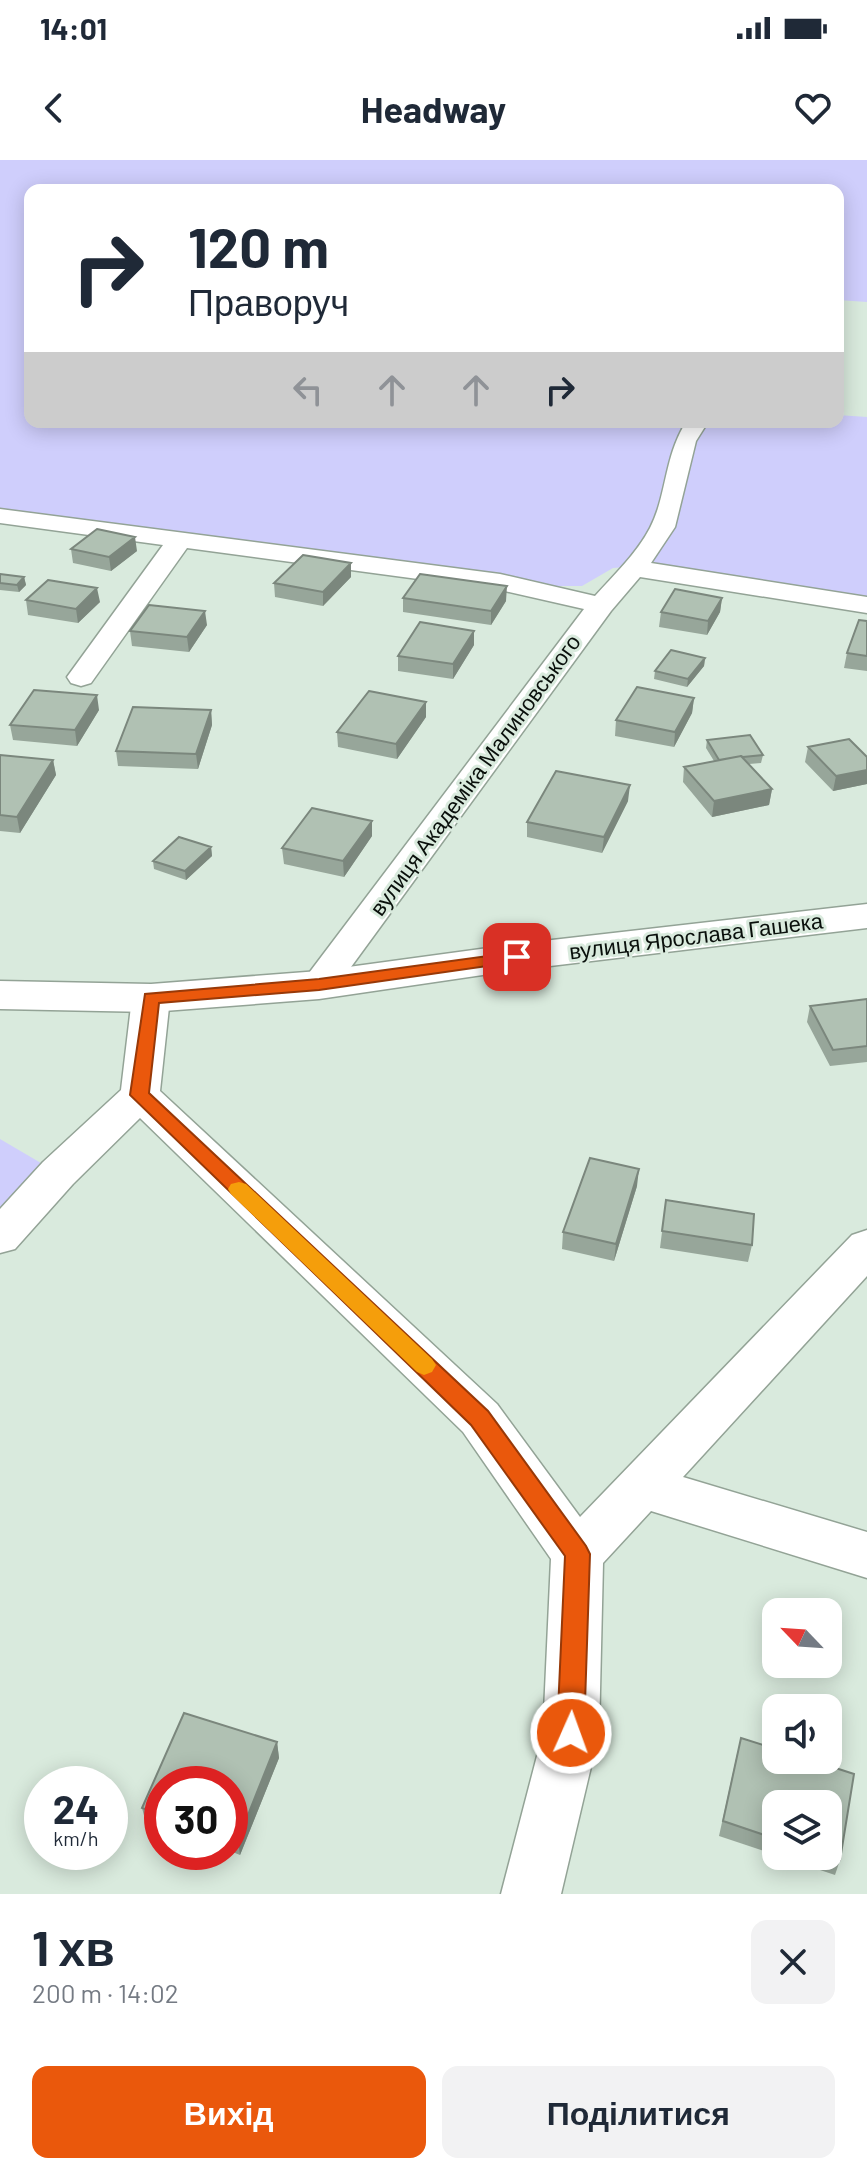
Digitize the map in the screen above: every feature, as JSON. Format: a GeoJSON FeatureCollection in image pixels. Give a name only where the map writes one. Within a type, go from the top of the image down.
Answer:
{"type":"FeatureCollection","features":[{"type":"Feature","properties":{"kind":"main road","name":"вулиця Ярослава Гашека"},"geometry":{"type":"LineString","coordinates":[[0,995],[151,998],[319,985],[517,957],[867,916]]}},
{"type":"Feature","properties":{"kind":"street","name":"вулиця Академіка Малиновського"},"geometry":{"type":"LineString","coordinates":[[319,985],[601,605],[634,568],[663,527],[685,441],[693,428]]}},
{"type":"Feature","properties":{"kind":"street"},"geometry":{"type":"LineString","coordinates":[[0,516],[500,582],[601,605]]}},
{"type":"Feature","properties":{"kind":"street"},"geometry":{"type":"LineString","coordinates":[[81,677],[179,541]]}},
{"type":"Feature","properties":{"kind":"street"},"geometry":{"type":"LineString","coordinates":[[634,568],[867,605]]}},
{"type":"Feature","properties":{"kind":"street"},"geometry":{"type":"LineString","coordinates":[[0,1237],[58,1173],[140,1095],[151,998]]}},
{"type":"Feature","properties":{"kind":"street"},"geometry":{"type":"LineString","coordinates":[[140,1095],[480,1418],[577,1554],[571,1733],[531,1894]]}},
{"type":"Feature","properties":{"kind":"street"},"geometry":{"type":"LineString","coordinates":[[577,1554],[867,1247]]}},
{"type":"Feature","properties":{"kind":"street"},"geometry":{"type":"LineString","coordinates":[[643,1487],[867,1555]]}},
{"type":"Feature","properties":{"kind":"shaded area"},"geometry":{"type":"Polygon","coordinates":[[[0,160],[867,160],[867,302],[844,300],[844,184],[24,184],[24,428],[844,428],[844,415],[867,417],[867,600],[663,564],[613,568],[582,586],[541,586],[0,512],[0,160]]]}},
{"type":"Feature","properties":{"kind":"shaded area"},"geometry":{"type":"Polygon","coordinates":[[[0,1139],[58,1173],[0,1237],[0,1139]]]}},
{"type":"Feature","properties":{"kind":"building"},"geometry":{"type":"Polygon","coordinates":[[[97,529],[135,537],[109,557],[71,549],[97,529]]]}},
{"type":"Feature","properties":{"kind":"building"},"geometry":{"type":"Polygon","coordinates":[[[303,555],[351,563],[323,592],[274,583],[303,555]]]}},
{"type":"Feature","properties":{"kind":"building"},"geometry":{"type":"Polygon","coordinates":[[[0,574],[24,577],[17,585],[0,583],[0,574]]]}},
{"type":"Feature","properties":{"kind":"building"},"geometry":{"type":"Polygon","coordinates":[[[420,574],[507,586],[491,611],[403,598],[420,574]]]}},
{"type":"Feature","properties":{"kind":"building"},"geometry":{"type":"Polygon","coordinates":[[[48,580],[97,588],[76,609],[26,600],[48,580]]]}},
{"type":"Feature","properties":{"kind":"building"},"geometry":{"type":"Polygon","coordinates":[[[675,589],[722,598],[708,621],[661,612],[675,589]]]}},
{"type":"Feature","properties":{"kind":"building"},"geometry":{"type":"Polygon","coordinates":[[[149,605],[205,611],[187,637],[130,631],[149,605]]]}},
{"type":"Feature","properties":{"kind":"building"},"geometry":{"type":"Polygon","coordinates":[[[859,620],[867,621],[867,656],[847,653],[859,620]]]}},
{"type":"Feature","properties":{"kind":"building"},"geometry":{"type":"Polygon","coordinates":[[[420,622],[474,631],[453,664],[398,656],[420,622]]]}},
{"type":"Feature","properties":{"kind":"building"},"geometry":{"type":"Polygon","coordinates":[[[671,650],[705,658],[688,679],[655,671],[671,650]]]}},
{"type":"Feature","properties":{"kind":"building"},"geometry":{"type":"Polygon","coordinates":[[[637,687],[694,698],[675,732],[616,720],[637,687]]]}},
{"type":"Feature","properties":{"kind":"building"},"geometry":{"type":"Polygon","coordinates":[[[34,690],[97,695],[75,730],[10,725],[34,690]]]}},
{"type":"Feature","properties":{"kind":"building"},"geometry":{"type":"Polygon","coordinates":[[[369,691],[426,702],[396,744],[337,732],[369,691]]]}},
{"type":"Feature","properties":{"kind":"building"},"geometry":{"type":"Polygon","coordinates":[[[133,707],[211,710],[196,754],[116,751],[133,707]]]}},
{"type":"Feature","properties":{"kind":"building"},"geometry":{"type":"Polygon","coordinates":[[[750,735],[763,755],[719,760],[707,740],[750,735]]]}},
{"type":"Feature","properties":{"kind":"building"},"geometry":{"type":"Polygon","coordinates":[[[849,739],[867,757],[867,770],[836,776],[808,747],[849,739]]]}},
{"type":"Feature","properties":{"kind":"building"},"geometry":{"type":"Polygon","coordinates":[[[0,755],[53,760],[17,817],[0,815],[0,755]]]}},
{"type":"Feature","properties":{"kind":"building"},"geometry":{"type":"Polygon","coordinates":[[[741,756],[772,789],[714,801],[684,767],[741,756]]]}},
{"type":"Feature","properties":{"kind":"building"},"geometry":{"type":"Polygon","coordinates":[[[556,771],[630,785],[604,837],[527,822],[556,771]]]}},
{"type":"Feature","properties":{"kind":"building"},"geometry":{"type":"Polygon","coordinates":[[[312,808],[372,821],[343,861],[282,848],[312,808]]]}},
{"type":"Feature","properties":{"kind":"building"},"geometry":{"type":"Polygon","coordinates":[[[179,837],[211,847],[185,871],[153,861],[179,837]]]}},
{"type":"Feature","properties":{"kind":"building"},"geometry":{"type":"Polygon","coordinates":[[[867,999],[867,1046],[833,1050],[810,1006],[867,999]]]}},
{"type":"Feature","properties":{"kind":"building"},"geometry":{"type":"Polygon","coordinates":[[[590,1158],[639,1169],[616,1244],[563,1232],[590,1158]]]}},
{"type":"Feature","properties":{"kind":"building"},"geometry":{"type":"Polygon","coordinates":[[[666,1200],[754,1214],[752,1245],[662,1231],[666,1200]]]}},
{"type":"Feature","properties":{"kind":"building"},"geometry":{"type":"Polygon","coordinates":[[[184,1713],[277,1742],[248,1815],[248,1766],[161,1766],[184,1713]]]}},
{"type":"Feature","properties":{"kind":"building"},"geometry":{"type":"Polygon","coordinates":[[[741,1738],[762,1745],[762,1774],[842,1774],[842,1770],[854,1774],[842,1848],[842,1790],[762,1790],[762,1834],[723,1821],[741,1738]]]}},
{"type":"Feature","properties":{"kind":"slow traffic"},"geometry":{"type":"LineString","coordinates":[[239,1189],[424,1365]]}},
{"type":"Feature","properties":{"kind":"route"},"geometry":{"type":"LineString","coordinates":[[517,957],[319,985],[151,998],[140,1095],[480,1418],[577,1554],[571,1733]]}}]}
